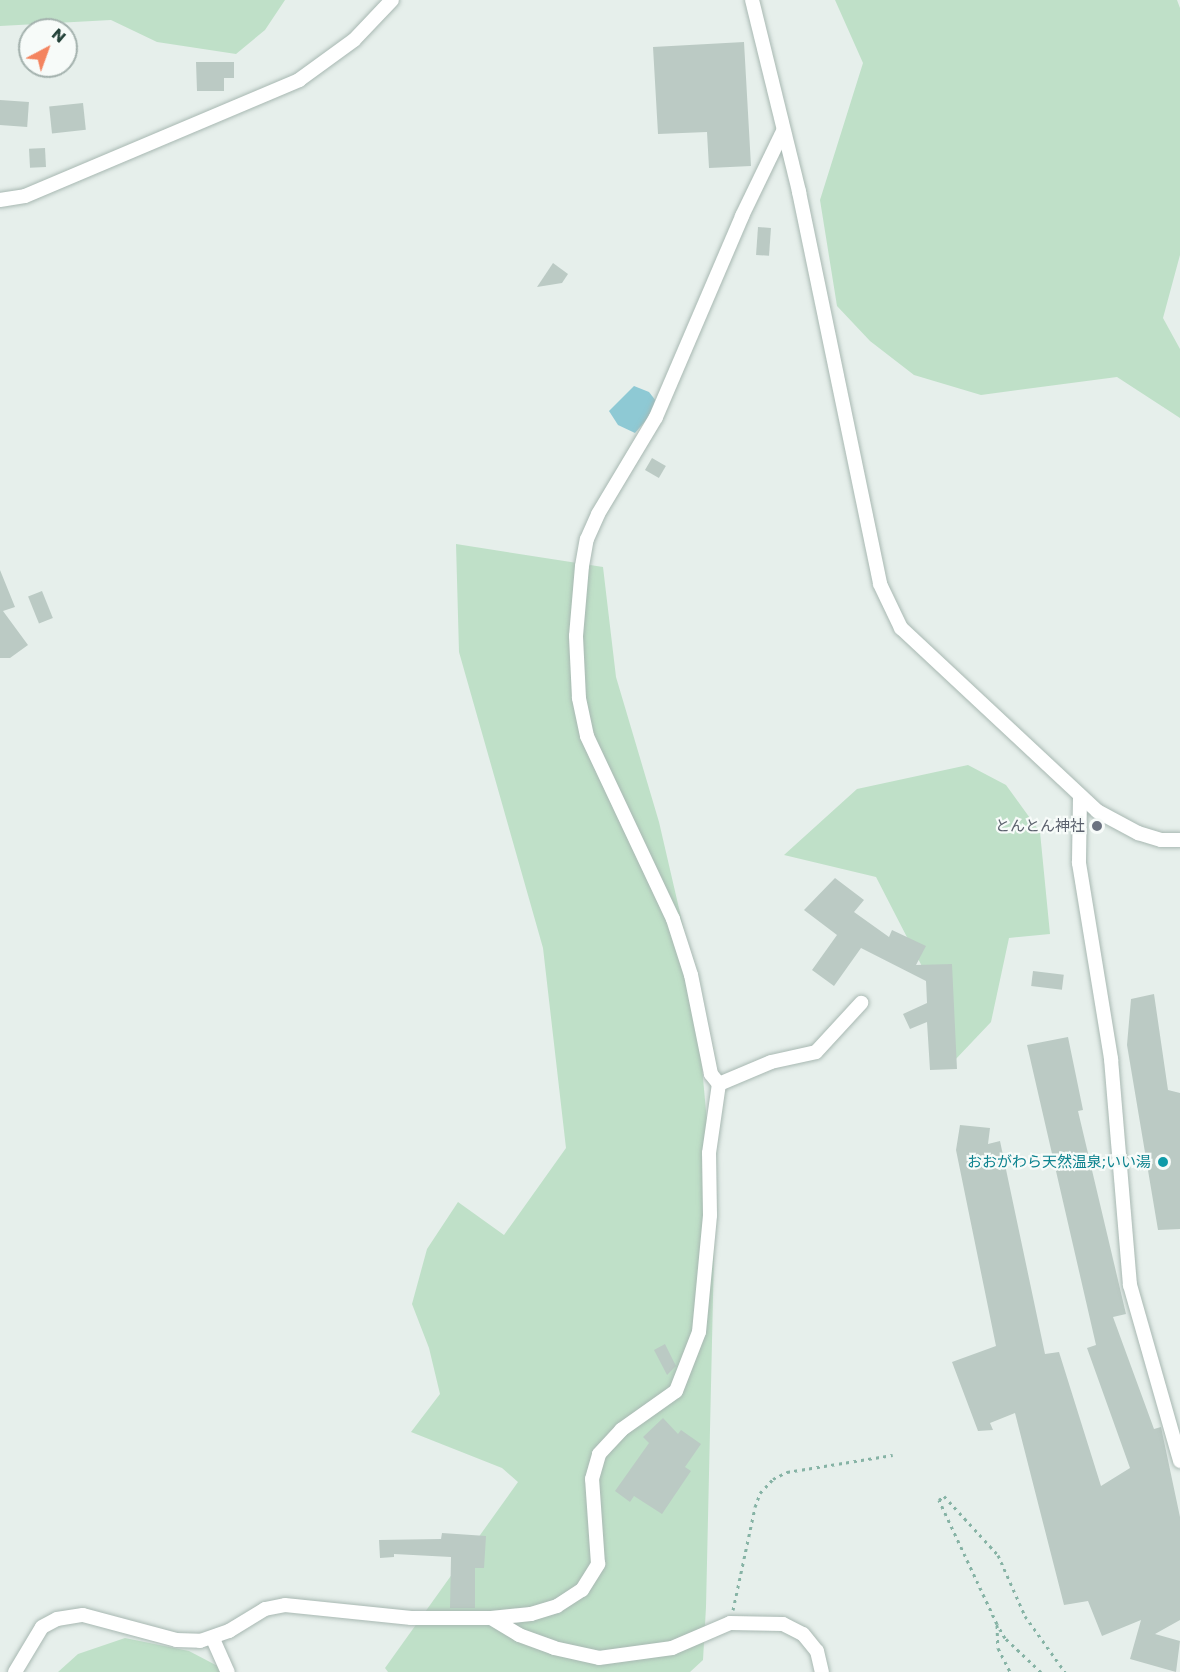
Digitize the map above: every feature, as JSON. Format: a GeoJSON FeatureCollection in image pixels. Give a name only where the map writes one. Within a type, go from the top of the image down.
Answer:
{"type":"FeatureCollection","features":[{"type":"Feature","properties":{"kind":"street"},"geometry":{"type":"LineString","coordinates":[[0,200],[25,196],[299,80],[354,40],[392,0]]}},
{"type":"Feature","properties":{"kind":"street"},"geometry":{"type":"LineString","coordinates":[[752,0],[783,131],[880,584],[901,628],[1080,797],[1116,824],[1161,840],[1180,840]]}},
{"type":"Feature","properties":{"kind":"street"},"geometry":{"type":"LineString","coordinates":[[15,1672],[42,1627],[57,1619],[83,1615],[176,1640],[213,1639],[265,1610],[285,1605],[411,1618],[491,1618],[531,1614],[557,1606],[582,1590],[598,1564],[592,1479],[599,1454],[621,1430],[676,1391],[699,1332],[710,1215],[709,1153],[719,1084],[711,1074],[691,975],[673,919],[587,736],[579,698],[576,636],[586,538],[656,417],[734,235],[783,131]]}},
{"type":"Feature","properties":{"kind":"street"},"geometry":{"type":"LineString","coordinates":[[1080,797],[1079,863],[1111,1059],[1130,1285],[1180,1461]]}},
{"type":"Feature","properties":{"kind":"street"},"geometry":{"type":"LineString","coordinates":[[719,1084],[771,1062],[816,1052],[861,1003]]}},
{"type":"Feature","properties":{"kind":"street"},"geometry":{"type":"LineString","coordinates":[[491,1618],[519,1635],[554,1648],[599,1658],[672,1648],[730,1623],[783,1624],[803,1634],[817,1651],[822,1672]]}},
{"type":"Feature","properties":{"kind":"street"},"geometry":{"type":"LineString","coordinates":[[213,1639],[228,1672]]}},
{"type":"Feature","properties":{"kind":"path"},"geometry":{"type":"LineString","coordinates":[[730,1623],[755,1507],[760,1493],[773,1479],[787,1472],[893,1455]]}},
{"type":"Feature","properties":{"kind":"path"},"geometry":{"type":"LineString","coordinates":[[1041,1672],[1005,1638],[997,1624],[939,1500],[944,1496],[998,1555],[1025,1616],[1065,1672]]}},
{"type":"Feature","properties":{"kind":"path"},"geometry":{"type":"LineString","coordinates":[[997,1624],[998,1648],[1010,1672]]}},
{"type":"Feature","properties":{"kind":"green space"},"geometry":{"type":"Polygon","coordinates":[[[0,0],[285,0],[265,30],[236,54],[157,42],[111,20],[78,22],[78,18],[18,18],[18,25],[0,26],[0,0]]]}},
{"type":"Feature","properties":{"kind":"green space"},"geometry":{"type":"Polygon","coordinates":[[[835,0],[1177,0],[1180,8],[1180,255],[1163,318],[1180,349],[1180,418],[1117,377],[981,395],[914,375],[870,341],[837,306],[820,200],[863,63],[835,0]]]}},
{"type":"Feature","properties":{"kind":"green space"},"geometry":{"type":"Polygon","coordinates":[[[456,544],[603,567],[616,677],[659,822],[693,969],[715,1209],[706,1607],[703,1660],[690,1672],[388,1672],[385,1668],[518,1482],[502,1468],[411,1432],[440,1394],[429,1348],[412,1304],[427,1249],[458,1202],[504,1235],[566,1148],[543,948],[459,652],[456,544]]]}},
{"type":"Feature","properties":{"kind":"green space"},"geometry":{"type":"Polygon","coordinates":[[[968,765],[1006,785],[1040,832],[1050,934],[1009,938],[991,1022],[954,1061],[946,1013],[876,877],[784,855],[857,789],[968,765]]]}},
{"type":"Feature","properties":{"kind":"green space"},"geometry":{"type":"Polygon","coordinates":[[[125,1638],[189,1651],[229,1672],[58,1672],[78,1654],[125,1638]]]}},
{"type":"Feature","properties":{"kind":"water"},"geometry":{"type":"Polygon","coordinates":[[[634,386],[649,392],[656,401],[655,410],[635,433],[618,425],[609,411],[634,386]]]}},
{"type":"Feature","properties":{"kind":"building"},"geometry":{"type":"Polygon","coordinates":[[[744,42],[751,166],[709,168],[707,132],[658,134],[653,47],[744,42]]]}},
{"type":"Feature","properties":{"kind":"building"},"geometry":{"type":"Polygon","coordinates":[[[196,62],[234,62],[234,78],[224,78],[224,91],[197,91],[196,62]]]}},
{"type":"Feature","properties":{"kind":"building"},"geometry":{"type":"Polygon","coordinates":[[[0,100],[29,102],[27,127],[0,125],[0,100]]]}},
{"type":"Feature","properties":{"kind":"building"},"geometry":{"type":"Polygon","coordinates":[[[83,103],[86,130],[52,133],[49,107],[83,103]]]}},
{"type":"Feature","properties":{"kind":"building"},"geometry":{"type":"Polygon","coordinates":[[[45,148],[46,167],[30,168],[29,149],[45,148]]]}},
{"type":"Feature","properties":{"kind":"building"},"geometry":{"type":"Polygon","coordinates":[[[758,227],[771,228],[769,256],[756,255],[758,227]]]}},
{"type":"Feature","properties":{"kind":"building"},"geometry":{"type":"Polygon","coordinates":[[[553,263],[568,274],[562,283],[537,287],[553,263]]]}},
{"type":"Feature","properties":{"kind":"building"},"geometry":{"type":"Polygon","coordinates":[[[652,458],[666,466],[659,478],[645,470],[652,458]]]}},
{"type":"Feature","properties":{"kind":"building"},"geometry":{"type":"Polygon","coordinates":[[[0,570],[15,607],[3,611],[28,645],[10,658],[0,658],[0,570]]]}},
{"type":"Feature","properties":{"kind":"building"},"geometry":{"type":"Polygon","coordinates":[[[42,591],[53,618],[39,624],[28,597],[42,591]]]}},
{"type":"Feature","properties":{"kind":"building"},"geometry":{"type":"Polygon","coordinates":[[[835,878],[864,900],[854,912],[889,937],[892,930],[926,946],[916,965],[952,964],[957,1069],[930,1070],[927,1022],[910,1029],[903,1014],[927,1003],[926,981],[861,948],[834,986],[812,970],[837,935],[804,910],[835,878]]]}},
{"type":"Feature","properties":{"kind":"building"},"geometry":{"type":"Polygon","coordinates":[[[1033,971],[1064,975],[1062,990],[1031,986],[1033,971]]]}},
{"type":"Feature","properties":{"kind":"building","name":"おおがわら天然温泉;いい湯"},"geometry":{"type":"Polygon","coordinates":[[[1154,994],[1168,1090],[1180,1093],[1180,1229],[1158,1230],[1127,1045],[1131,999],[1154,994]]]}},
{"type":"Feature","properties":{"kind":"building"},"geometry":{"type":"Polygon","coordinates":[[[1068,1037],[1083,1110],[1078,1111],[1126,1314],[1113,1317],[1154,1429],[1161,1427],[1180,1517],[1180,1620],[1155,1634],[1180,1641],[1176,1672],[1130,1659],[1141,1620],[1102,1636],[1088,1601],[1064,1605],[1015,1413],[990,1423],[993,1430],[978,1431],[952,1362],[996,1346],[956,1150],[960,1125],[990,1128],[988,1144],[1000,1141],[1045,1354],[1059,1352],[1101,1486],[1130,1468],[1087,1348],[1096,1345],[1027,1045],[1068,1037]]]}},
{"type":"Feature","properties":{"kind":"building"},"geometry":{"type":"Polygon","coordinates":[[[665,1344],[676,1366],[667,1375],[654,1350],[665,1344]]]}},
{"type":"Feature","properties":{"kind":"building"},"geometry":{"type":"Polygon","coordinates":[[[663,1418],[678,1434],[681,1430],[701,1444],[685,1467],[691,1471],[662,1514],[634,1496],[630,1502],[615,1491],[649,1443],[643,1437],[663,1418]]]}},
{"type":"Feature","properties":{"kind":"building"},"geometry":{"type":"Polygon","coordinates":[[[442,1533],[486,1536],[484,1568],[475,1568],[475,1608],[450,1608],[451,1557],[394,1554],[394,1557],[380,1558],[379,1540],[441,1539],[442,1533]]]}},
{"type":"Feature","properties":{"kind":"place","name":"とんとん神社"},"geometry":{"type":"Point","coordinates":[1097,826]}},
{"type":"Feature","properties":{"kind":"place","name":"おおがわら天然温泉;いい湯"},"geometry":{"type":"Point","coordinates":[1163,1162]}}]}
